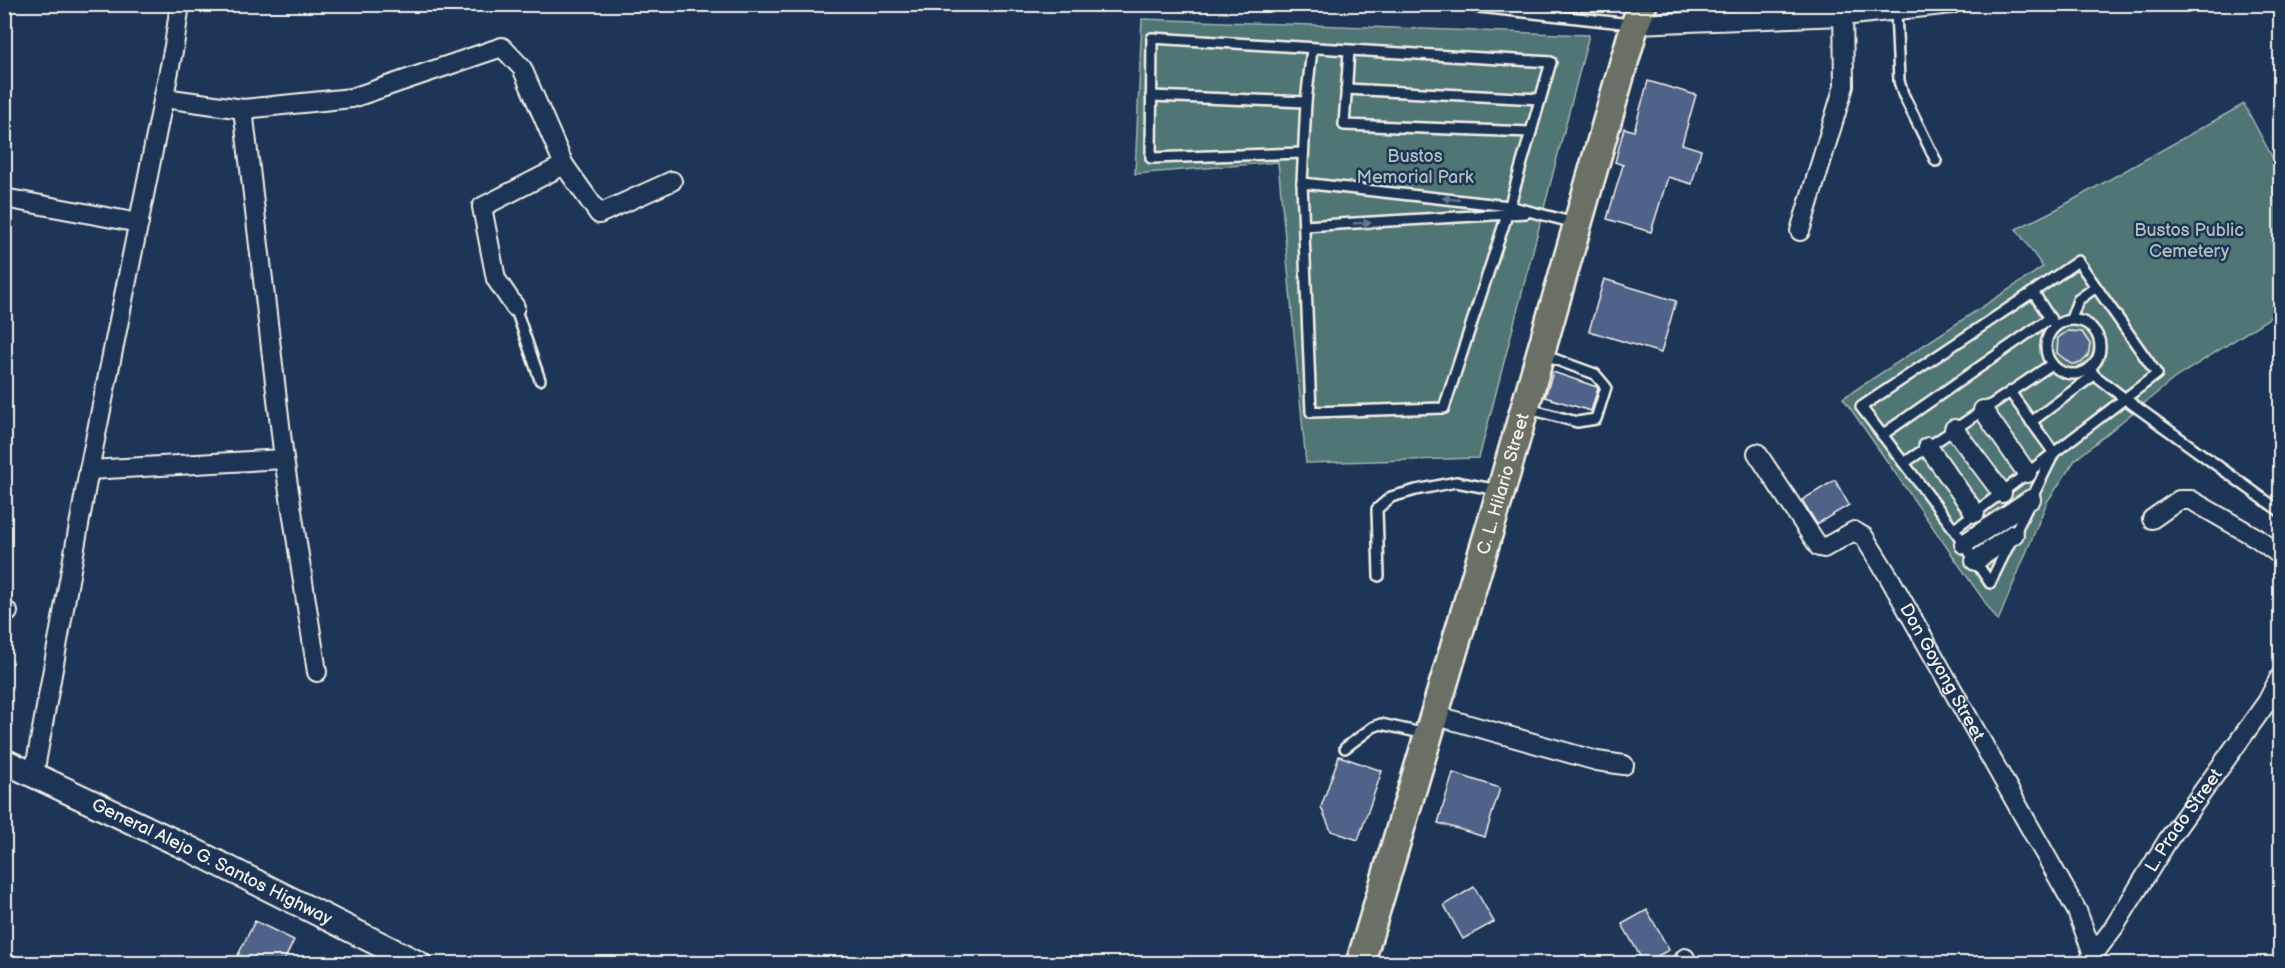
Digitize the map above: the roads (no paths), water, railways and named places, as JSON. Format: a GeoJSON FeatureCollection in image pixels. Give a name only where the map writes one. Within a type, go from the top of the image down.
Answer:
{"type":"FeatureCollection","features":[{"type":"Feature","properties":{"kind":"main road","name":"C. L. Hilario Street"},"geometry":{"type":"LineString","coordinates":[[1360,963],[1501,491],[1523,408],[1639,14]]}},
{"type":"Feature","properties":{"kind":"main road","name":"General Alejo G. Santos Highway"},"geometry":{"type":"LineString","coordinates":[[4,761],[419,963]]}},
{"type":"Feature","properties":{"kind":"street"},"geometry":{"type":"LineString","coordinates":[[34,774],[89,470],[164,98],[180,4]]}},
{"type":"Feature","properties":{"kind":"street"},"geometry":{"type":"LineString","coordinates":[[1639,14],[1896,10],[1952,4]]}},
{"type":"Feature","properties":{"kind":"street"},"geometry":{"type":"LineString","coordinates":[[1800,231],[1844,86],[1843,10]]}},
{"type":"Feature","properties":{"kind":"street"},"geometry":{"type":"LineString","coordinates":[[164,98],[243,109],[352,98],[501,47],[522,68],[564,165],[599,214],[672,181]]}},
{"type":"Feature","properties":{"kind":"street"},"geometry":{"type":"LineString","coordinates":[[243,109],[284,459],[318,672]]}},
{"type":"Feature","properties":{"kind":"street"},"geometry":{"type":"LineString","coordinates":[[515,307],[496,279],[482,207],[564,165]]}},
{"type":"Feature","properties":{"kind":"street"},"geometry":{"type":"LineString","coordinates":[[4,198],[139,223]]}},
{"type":"Feature","properties":{"kind":"street"},"geometry":{"type":"LineString","coordinates":[[1983,410],[2027,473]]}},
{"type":"Feature","properties":{"kind":"street"},"geometry":{"type":"LineString","coordinates":[[1954,429],[2002,493]]}},
{"type":"Feature","properties":{"kind":"street"},"geometry":{"type":"LineString","coordinates":[[1928,447],[1975,513]]}},
{"type":"Feature","properties":{"kind":"street","name":"Don Goyong Street"},"geometry":{"type":"LineString","coordinates":[[1757,453],[1819,547],[1824,548],[1854,531],[1864,537],[1889,577],[2077,911],[2090,959]]}},
{"type":"Feature","properties":{"kind":"street"},"geometry":{"type":"LineString","coordinates":[[89,470],[284,459]]}},
{"type":"Feature","properties":{"kind":"street"},"geometry":{"type":"LineString","coordinates":[[1959,537],[2031,499]]}},
{"type":"Feature","properties":{"kind":"street"},"geometry":{"type":"LineString","coordinates":[[2152,519],[2180,500],[2191,500],[2257,538],[2280,555]]}},
{"type":"Feature","properties":{"kind":"street"},"geometry":{"type":"LineString","coordinates":[[1975,561],[2014,534]]}},
{"type":"Feature","properties":{"kind":"street","name":"L. Prado Street"},"geometry":{"type":"LineString","coordinates":[[2090,959],[2114,927],[2169,840],[2267,702],[2280,677]]}},
{"type":"Feature","properties":{"kind":"street"},"geometry":{"type":"LineString","coordinates":[[1431,725],[1624,765]]}},
{"type":"Feature","properties":{"kind":"lane"},"geometry":{"type":"LineString","coordinates":[[1452,4],[1639,14]]}},
{"type":"Feature","properties":{"kind":"lane"},"geometry":{"type":"LineString","coordinates":[[1896,10],[1899,81],[1903,94],[1936,161]]}},
{"type":"Feature","properties":{"kind":"lane"},"geometry":{"type":"LineString","coordinates":[[1303,153],[1151,158],[1152,38],[1551,62],[1508,210],[1444,408],[1311,412],[1302,183],[1306,102],[1312,49]]}},
{"type":"Feature","properties":{"kind":"lane"},"geometry":{"type":"LineString","coordinates":[[1349,51],[1344,125],[1531,132]]}},
{"type":"Feature","properties":{"kind":"lane"},"geometry":{"type":"LineString","coordinates":[[1346,89],[1540,99]]}},
{"type":"Feature","properties":{"kind":"lane"},"geometry":{"type":"LineString","coordinates":[[1151,96],[1306,102]]}},
{"type":"Feature","properties":{"kind":"lane"},"geometry":{"type":"LineString","coordinates":[[1302,183],[1529,212],[1577,223]]}},
{"type":"Feature","properties":{"kind":"lane"},"geometry":{"type":"LineString","coordinates":[[1304,226],[1508,210]]}},
{"type":"Feature","properties":{"kind":"lane"},"geometry":{"type":"LineString","coordinates":[[1959,537],[1975,513],[2157,374],[2078,261],[1861,407],[1959,537],[1990,583],[2054,453]]}},
{"type":"Feature","properties":{"kind":"lane"},"geometry":{"type":"LineString","coordinates":[[2071,319],[2078,300],[2096,287]]}},
{"type":"Feature","properties":{"kind":"lane"},"geometry":{"type":"LineString","coordinates":[[2033,292],[2053,322]]}},
{"type":"Feature","properties":{"kind":"lane"},"geometry":{"type":"LineString","coordinates":[[515,307],[540,380]]}},
{"type":"Feature","properties":{"kind":"lane"},"geometry":{"type":"LineString","coordinates":[[1882,435],[2053,322],[2071,319],[2087,324],[2098,337],[2099,354],[2092,371],[2031,422]]}},
{"type":"Feature","properties":{"kind":"lane"},"geometry":{"type":"LineString","coordinates":[[2053,322],[2046,340],[2047,357],[2052,364],[2066,373],[2092,371],[2124,398],[2280,511]]}},
{"type":"Feature","properties":{"kind":"lane"},"geometry":{"type":"LineString","coordinates":[[1523,408],[1577,422],[1596,419],[1605,387],[1595,374],[1540,353]]}},
{"type":"Feature","properties":{"kind":"lane"},"geometry":{"type":"LineString","coordinates":[[1904,463],[2052,364]]}},
{"type":"Feature","properties":{"kind":"lane"},"geometry":{"type":"LineString","coordinates":[[2010,392],[2054,453]]}},
{"type":"Feature","properties":{"kind":"lane"},"geometry":{"type":"LineString","coordinates":[[1379,576],[1377,509],[1391,497],[1456,482],[1501,491]]}},
{"type":"Feature","properties":{"kind":"lane"},"geometry":{"type":"LineString","coordinates":[[1345,748],[1373,727],[1381,724],[1431,725]]}},
{"type":"Feature","properties":{"kind":"park label","name":"Bustos Memorial Park"},"geometry":{"type":"Point","coordinates":[1415,166]}},
{"type":"Feature","properties":{"kind":"park label","name":"Bustos Public Cemetery"},"geometry":{"type":"Point","coordinates":[2189,240]}}]}
